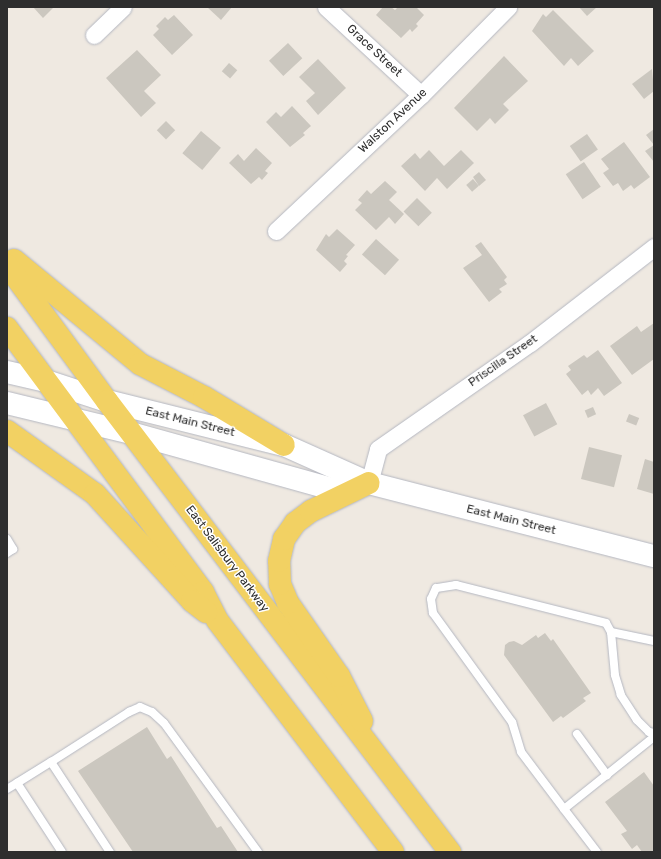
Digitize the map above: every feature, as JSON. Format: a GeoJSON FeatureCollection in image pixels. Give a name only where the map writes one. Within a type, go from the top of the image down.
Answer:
{"type":"FeatureCollection","features":[{"type":"Feature","properties":{"kind":"main road"},"geometry":{"type":"LineString","coordinates":[[7,254],[140,364],[204,397],[284,445]]}},
{"type":"Feature","properties":{"kind":"main road","name":"East Salisbury Parkway"},"geometry":{"type":"LineString","coordinates":[[7,265],[131,433],[389,774],[450,852]]}},
{"type":"Feature","properties":{"kind":"main road"},"geometry":{"type":"LineString","coordinates":[[7,328],[204,592],[217,620],[393,852]]}},
{"type":"Feature","properties":{"kind":"main road","name":"East Main Street"},"geometry":{"type":"LineString","coordinates":[[7,372],[46,381],[107,401],[284,445],[369,483],[654,556]]}},
{"type":"Feature","properties":{"kind":"main road","name":"East Main Street"},"geometry":{"type":"LineString","coordinates":[[7,402],[131,433],[332,489],[369,483]]}},
{"type":"Feature","properties":{"kind":"main road"},"geometry":{"type":"LineString","coordinates":[[7,431],[95,494],[192,601],[217,620]]}},
{"type":"Feature","properties":{"kind":"main road"},"geometry":{"type":"LineString","coordinates":[[369,483],[311,511],[295,523],[284,539],[279,561],[280,584],[288,603],[339,676],[389,774]]}},
{"type":"Feature","properties":{"kind":"street"},"geometry":{"type":"LineString","coordinates":[[94,35],[123,7]]}},
{"type":"Feature","properties":{"kind":"street","name":"Grace Street"},"geometry":{"type":"LineString","coordinates":[[326,7],[421,95]]}},
{"type":"Feature","properties":{"kind":"street","name":"Walston Avenue"},"geometry":{"type":"LineString","coordinates":[[276,231],[421,95],[508,7]]}},
{"type":"Feature","properties":{"kind":"street","name":"Priscilla Street"},"geometry":{"type":"LineString","coordinates":[[369,483],[378,449],[530,343],[654,247]]}},
{"type":"Feature","properties":{"kind":"lane"},"geometry":{"type":"LineString","coordinates":[[7,539],[14,549],[7,553]]}},
{"type":"Feature","properties":{"kind":"lane"},"geometry":{"type":"LineString","coordinates":[[597,852],[521,752],[512,722],[433,613],[431,599],[436,588],[456,584],[606,623],[612,632],[615,675],[621,695],[637,720],[649,732],[654,733]]}},
{"type":"Feature","properties":{"kind":"lane"},"geometry":{"type":"LineString","coordinates":[[612,632],[654,641]]}},
{"type":"Feature","properties":{"kind":"lane"},"geometry":{"type":"LineString","coordinates":[[7,789],[128,712],[140,707],[152,712],[164,722],[258,852]]}},
{"type":"Feature","properties":{"kind":"lane"},"geometry":{"type":"LineString","coordinates":[[577,734],[607,775]]}},
{"type":"Feature","properties":{"kind":"lane"},"geometry":{"type":"LineString","coordinates":[[564,809],[654,737]]}},
{"type":"Feature","properties":{"kind":"lane"},"geometry":{"type":"LineString","coordinates":[[51,762],[110,852]]}},
{"type":"Feature","properties":{"kind":"lane"},"geometry":{"type":"LineString","coordinates":[[17,783],[62,852]]}},
{"type":"Feature","properties":{"kind":"building"},"geometry":{"type":"Polygon","coordinates":[[[33,7],[54,7],[43,18],[33,7]]]}},
{"type":"Feature","properties":{"kind":"building"},"geometry":{"type":"Polygon","coordinates":[[[207,7],[232,7],[221,20],[207,7]]]}},
{"type":"Feature","properties":{"kind":"building"},"geometry":{"type":"Polygon","coordinates":[[[383,7],[391,7],[395,10],[398,7],[416,7],[424,15],[416,24],[418,26],[412,32],[410,29],[401,38],[376,15],[383,7]]]}},
{"type":"Feature","properties":{"kind":"building"},"geometry":{"type":"Polygon","coordinates":[[[579,7],[597,7],[587,16],[579,7]]]}},
{"type":"Feature","properties":{"kind":"building"},"geometry":{"type":"Polygon","coordinates":[[[553,10],[594,51],[578,66],[571,58],[564,66],[532,31],[543,14],[546,17],[553,10]]]}},
{"type":"Feature","properties":{"kind":"building"},"geometry":{"type":"Polygon","coordinates":[[[174,15],[193,35],[172,55],[153,35],[159,29],[156,26],[165,17],[168,20],[174,15]]]}},
{"type":"Feature","properties":{"kind":"building"},"geometry":{"type":"Polygon","coordinates":[[[288,43],[302,58],[283,76],[269,61],[288,43]]]}},
{"type":"Feature","properties":{"kind":"building"},"geometry":{"type":"Polygon","coordinates":[[[137,50],[161,75],[144,91],[156,103],[141,117],[106,78],[137,50]]]}},
{"type":"Feature","properties":{"kind":"building"},"geometry":{"type":"Polygon","coordinates":[[[504,56],[528,81],[503,104],[509,110],[495,124],[490,118],[477,131],[454,108],[504,56]]]}},
{"type":"Feature","properties":{"kind":"building"},"geometry":{"type":"Polygon","coordinates":[[[318,59],[346,88],[318,115],[306,101],[315,93],[299,77],[318,59]]]}},
{"type":"Feature","properties":{"kind":"building"},"geometry":{"type":"Polygon","coordinates":[[[229,63],[237,70],[230,79],[222,71],[229,63]]]}},
{"type":"Feature","properties":{"kind":"building"},"geometry":{"type":"Polygon","coordinates":[[[652,69],[654,91],[644,99],[632,84],[652,69]]]}},
{"type":"Feature","properties":{"kind":"building"},"geometry":{"type":"Polygon","coordinates":[[[292,106],[311,126],[303,133],[305,135],[290,147],[266,122],[276,112],[281,117],[292,106]]]}},
{"type":"Feature","properties":{"kind":"building"},"geometry":{"type":"Polygon","coordinates":[[[166,121],[175,130],[166,139],[157,130],[166,121]]]}},
{"type":"Feature","properties":{"kind":"building"},"geometry":{"type":"Polygon","coordinates":[[[654,129],[654,145],[646,135],[654,129]]]}},
{"type":"Feature","properties":{"kind":"building"},"geometry":{"type":"Polygon","coordinates":[[[201,131],[221,148],[202,170],[182,153],[201,131]]]}},
{"type":"Feature","properties":{"kind":"building"},"geometry":{"type":"Polygon","coordinates":[[[587,134],[598,150],[581,162],[570,146],[587,134]]]}},
{"type":"Feature","properties":{"kind":"building"},"geometry":{"type":"Polygon","coordinates":[[[624,142],[650,177],[634,189],[631,185],[623,191],[618,183],[613,186],[603,173],[609,169],[601,159],[624,142]]]}},
{"type":"Feature","properties":{"kind":"building"},"geometry":{"type":"Polygon","coordinates":[[[654,145],[654,162],[645,151],[654,145]]]}},
{"type":"Feature","properties":{"kind":"building"},"geometry":{"type":"Polygon","coordinates":[[[256,148],[272,163],[265,171],[268,173],[262,180],[259,177],[251,184],[229,163],[238,154],[244,161],[256,148]]]}},
{"type":"Feature","properties":{"kind":"building"},"geometry":{"type":"Polygon","coordinates":[[[429,150],[444,166],[461,150],[474,163],[447,189],[437,178],[425,191],[401,166],[415,153],[420,159],[429,150]]]}},
{"type":"Feature","properties":{"kind":"building"},"geometry":{"type":"Polygon","coordinates":[[[584,162],[601,187],[583,199],[566,174],[584,162]]]}},
{"type":"Feature","properties":{"kind":"building"},"geometry":{"type":"Polygon","coordinates":[[[479,172],[486,180],[479,186],[473,177],[479,172]]]}},
{"type":"Feature","properties":{"kind":"building"},"geometry":{"type":"Polygon","coordinates":[[[473,179],[479,186],[472,192],[466,185],[473,179]]]}},
{"type":"Feature","properties":{"kind":"building"},"geometry":{"type":"Polygon","coordinates":[[[385,181],[397,192],[389,200],[404,214],[395,224],[389,217],[376,230],[355,210],[362,203],[358,200],[367,190],[371,194],[385,181]]]}},
{"type":"Feature","properties":{"kind":"building"},"geometry":{"type":"Polygon","coordinates":[[[417,198],[432,213],[418,226],[404,211],[417,198]]]}},
{"type":"Feature","properties":{"kind":"building"},"geometry":{"type":"Polygon","coordinates":[[[337,229],[355,245],[346,255],[348,256],[344,261],[347,264],[340,272],[316,250],[326,234],[329,237],[337,229]]]}},
{"type":"Feature","properties":{"kind":"building"},"geometry":{"type":"Polygon","coordinates":[[[376,239],[399,260],[385,275],[362,255],[376,239]]]}},
{"type":"Feature","properties":{"kind":"building"},"geometry":{"type":"Polygon","coordinates":[[[481,242],[507,277],[504,280],[507,284],[499,289],[502,292],[489,302],[463,268],[482,255],[475,246],[481,242]]]}},
{"type":"Feature","properties":{"kind":"building"},"geometry":{"type":"Polygon","coordinates":[[[654,323],[654,359],[632,375],[610,346],[637,326],[641,332],[654,323]]]}},
{"type":"Feature","properties":{"kind":"building"},"geometry":{"type":"Polygon","coordinates":[[[598,350],[622,383],[604,396],[598,388],[591,395],[588,390],[582,395],[566,374],[571,370],[568,366],[584,355],[587,358],[598,350]]]}},
{"type":"Feature","properties":{"kind":"building"},"geometry":{"type":"Polygon","coordinates":[[[546,403],[557,424],[534,436],[523,415],[546,403]]]}},
{"type":"Feature","properties":{"kind":"building"},"geometry":{"type":"Polygon","coordinates":[[[593,407],[596,414],[588,418],[585,411],[593,407]]]}},
{"type":"Feature","properties":{"kind":"building"},"geometry":{"type":"Polygon","coordinates":[[[629,414],[639,418],[636,426],[626,421],[629,414]]]}},
{"type":"Feature","properties":{"kind":"building"},"geometry":{"type":"Polygon","coordinates":[[[589,447],[622,455],[614,487],[581,479],[589,447]]]}},
{"type":"Feature","properties":{"kind":"building"},"geometry":{"type":"Polygon","coordinates":[[[645,459],[654,462],[654,494],[637,489],[645,459]]]}},
{"type":"Feature","properties":{"kind":"building"},"geometry":{"type":"Polygon","coordinates":[[[545,633],[551,641],[553,639],[591,693],[583,698],[586,701],[563,718],[561,716],[553,722],[504,655],[505,645],[509,642],[514,641],[522,645],[536,635],[538,638],[545,633]]]}},
{"type":"Feature","properties":{"kind":"building"},"geometry":{"type":"Polygon","coordinates":[[[147,727],[167,759],[171,756],[217,828],[221,826],[238,852],[133,852],[78,771],[147,727]]]}},
{"type":"Feature","properties":{"kind":"building"},"geometry":{"type":"Polygon","coordinates":[[[644,772],[654,786],[654,852],[642,852],[637,845],[632,849],[621,834],[627,831],[605,802],[644,772]]]}}]}
